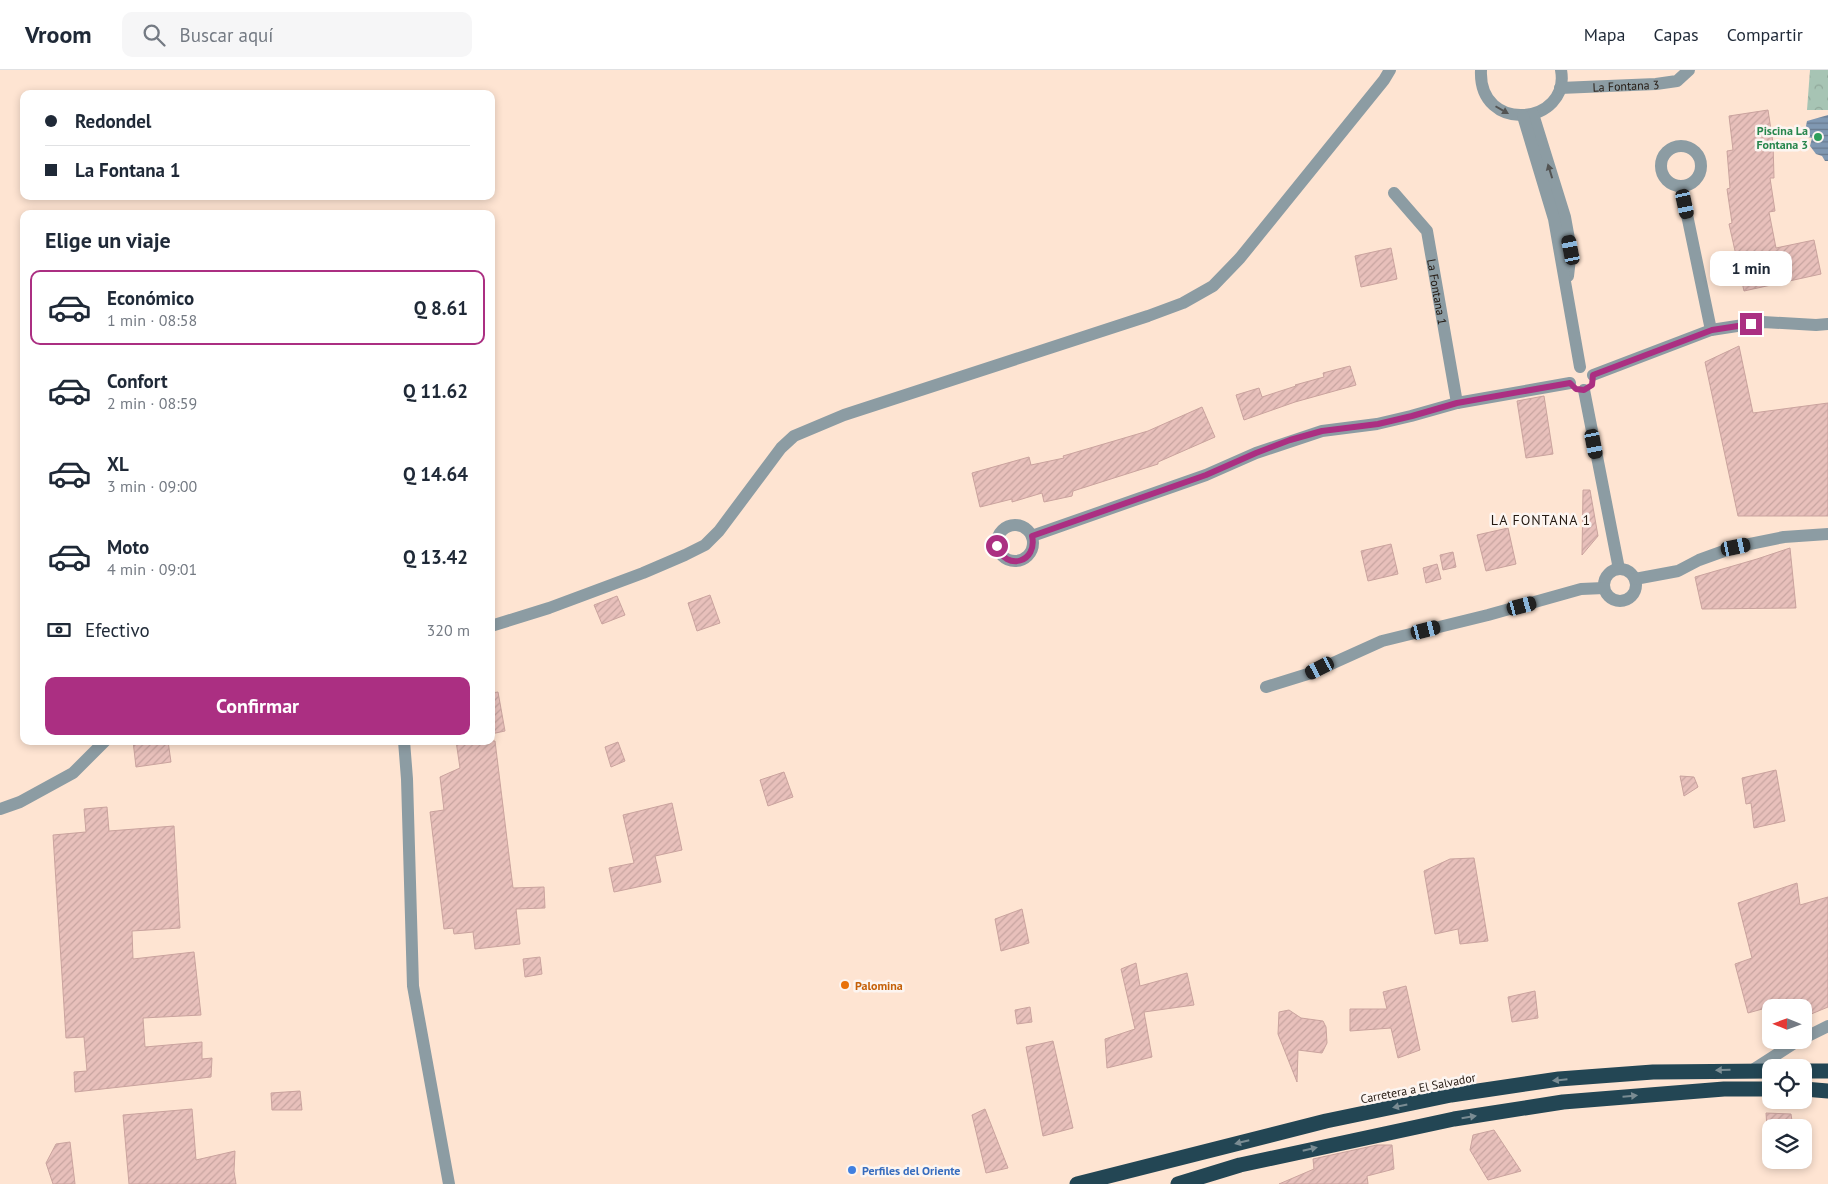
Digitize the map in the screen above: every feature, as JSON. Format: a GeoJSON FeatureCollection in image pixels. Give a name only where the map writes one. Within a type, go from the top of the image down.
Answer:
{"type":"FeatureCollection","features":[{"type":"Feature","properties":{"kind":"highway","name":"Carretera a El Salvador"},"geometry":{"type":"LineString","coordinates":[[1077,1184],[1326,1121],[1451,1095],[1559,1079],[1653,1072],[1762,1071]]}},
{"type":"Feature","properties":{"kind":"highway"},"geometry":{"type":"LineString","coordinates":[[1812,1071],[1828,1071]]}},
{"type":"Feature","properties":{"kind":"highway"},"geometry":{"type":"LineString","coordinates":[[1178,1184],[1240,1165],[1454,1119],[1563,1102],[1724,1089],[1762,1089]]}},
{"type":"Feature","properties":{"kind":"highway"},"geometry":{"type":"LineString","coordinates":[[1812,1090],[1828,1091]]}},
{"type":"Feature","properties":{"kind":"street"},"geometry":{"type":"LineString","coordinates":[[495,625],[550,608],[643,573],[705,545],[719,531],[781,448],[794,436],[844,416],[1148,316],[1183,303],[1213,286],[1240,258],[1384,80],[1390,70]]}},
{"type":"Feature","properties":{"kind":"street"},"geometry":{"type":"LineString","coordinates":[[1481,70],[1480,79],[1490,102],[1499,110],[1510,115],[1528,115],[1547,107],[1560,88],[1561,70]]}},
{"type":"Feature","properties":{"kind":"street","name":"La Fontana 3"},"geometry":{"type":"LineString","coordinates":[[1560,88],[1656,84],[1677,81],[1689,70]]}},
{"type":"Feature","properties":{"kind":"street"},"geometry":{"type":"LineString","coordinates":[[1528,115],[1554,219],[1580,367]]}},
{"type":"Feature","properties":{"kind":"street"},"geometry":{"type":"LineString","coordinates":[[1681,186],[1712,330]]}},
{"type":"Feature","properties":{"kind":"street","name":"La Fontana 1"},"geometry":{"type":"LineString","coordinates":[[1394,193],[1427,231],[1457,403]]}},
{"type":"Feature","properties":{"kind":"street"},"geometry":{"type":"LineString","coordinates":[[1593,375],[1712,330],[1763,322],[1828,324]]}},
{"type":"Feature","properties":{"kind":"street"},"geometry":{"type":"LineString","coordinates":[[1580,367],[1589,369],[1593,375],[1592,385],[1584,390],[1576,389],[1570,383],[1571,373],[1580,367]]}},
{"type":"Feature","properties":{"kind":"street"},"geometry":{"type":"LineString","coordinates":[[1032,536],[1206,475],[1290,440],[1322,431],[1378,424],[1457,403],[1570,383]]}},
{"type":"Feature","properties":{"kind":"street"},"geometry":{"type":"LineString","coordinates":[[1584,390],[1619,569]]}},
{"type":"Feature","properties":{"kind":"street"},"geometry":{"type":"LineString","coordinates":[[1635,579],[1678,570],[1698,560],[1736,547],[1784,538],[1828,534]]}},
{"type":"Feature","properties":{"kind":"street"},"geometry":{"type":"LineString","coordinates":[[1613,570],[1629,571],[1635,579],[1637,584],[1634,595],[1625,601],[1614,601],[1606,594],[1604,588],[1605,578],[1613,570]]}},
{"type":"Feature","properties":{"kind":"street"},"geometry":{"type":"LineString","coordinates":[[1266,687],[1311,673],[1382,641],[1488,615],[1581,589],[1604,588]]}},
{"type":"Feature","properties":{"kind":"street"},"geometry":{"type":"LineString","coordinates":[[0,809],[20,802],[73,773],[101,745]]}},
{"type":"Feature","properties":{"kind":"street"},"geometry":{"type":"LineString","coordinates":[[404,745],[413,986],[449,1184]]}},
{"type":"Feature","properties":{"kind":"street"},"geometry":{"type":"LineString","coordinates":[[1812,1034],[1828,1026]]}},
{"type":"Feature","properties":{"kind":"street"},"geometry":{"type":"LineString","coordinates":[[1751,1071],[1786,1049]]}},
{"type":"Feature","properties":{"kind":"green space"},"geometry":{"type":"Polygon","coordinates":[[[1810,70],[1828,70],[1828,110],[1807,110],[1810,70]]]}},
{"type":"Feature","properties":{"kind":"water","name":"Piscina La Fontana 3"},"geometry":{"type":"Polygon","coordinates":[[[1828,115],[1828,161],[1825,161],[1810,146],[1812,138],[1804,136],[1807,121],[1828,115]]]}},
{"type":"Feature","properties":{"kind":"building"},"geometry":{"type":"Polygon","coordinates":[[[1768,110],[1773,143],[1774,178],[1770,178],[1775,211],[1769,212],[1776,248],[1814,240],[1821,274],[1744,291],[1729,224],[1732,223],[1727,189],[1730,188],[1727,151],[1733,150],[1729,116],[1768,110]]]}},
{"type":"Feature","properties":{"kind":"building"},"geometry":{"type":"Polygon","coordinates":[[[1391,248],[1397,279],[1361,287],[1355,256],[1391,248]]]}},
{"type":"Feature","properties":{"kind":"building"},"geometry":{"type":"Polygon","coordinates":[[[1739,346],[1753,413],[1828,403],[1828,516],[1738,516],[1705,362],[1739,346]]]}},
{"type":"Feature","properties":{"kind":"building"},"geometry":{"type":"Polygon","coordinates":[[[1350,366],[1356,385],[1295,402],[1244,420],[1236,395],[1259,388],[1262,397],[1324,377],[1323,373],[1350,366]]]}},
{"type":"Feature","properties":{"kind":"building"},"geometry":{"type":"Polygon","coordinates":[[[1544,396],[1553,454],[1526,458],[1517,401],[1544,396]]]}},
{"type":"Feature","properties":{"kind":"building"},"geometry":{"type":"Polygon","coordinates":[[[1202,407],[1215,437],[1158,462],[1158,464],[1073,491],[1072,496],[1044,502],[1042,493],[1012,502],[1012,499],[980,507],[972,473],[1029,457],[1031,465],[1064,458],[1063,456],[1148,431],[1202,407]]]}},
{"type":"Feature","properties":{"kind":"building"},"geometry":{"type":"Polygon","coordinates":[[[1583,490],[1590,490],[1598,536],[1582,555],[1583,490]]]}},
{"type":"Feature","properties":{"kind":"building"},"geometry":{"type":"Polygon","coordinates":[[[1508,528],[1516,564],[1486,571],[1477,535],[1508,528]]]}},
{"type":"Feature","properties":{"kind":"building"},"geometry":{"type":"Polygon","coordinates":[[[1391,544],[1398,574],[1368,581],[1361,551],[1391,544]]]}},
{"type":"Feature","properties":{"kind":"building"},"geometry":{"type":"Polygon","coordinates":[[[1790,548],[1796,608],[1702,609],[1695,577],[1790,548]]]}},
{"type":"Feature","properties":{"kind":"building"},"geometry":{"type":"Polygon","coordinates":[[[1453,552],[1456,567],[1443,570],[1440,555],[1453,552]]]}},
{"type":"Feature","properties":{"kind":"building"},"geometry":{"type":"Polygon","coordinates":[[[1437,564],[1441,579],[1426,583],[1423,568],[1437,564]]]}},
{"type":"Feature","properties":{"kind":"building"},"geometry":{"type":"Polygon","coordinates":[[[710,595],[720,623],[697,631],[688,603],[710,595]]]}},
{"type":"Feature","properties":{"kind":"building"},"geometry":{"type":"Polygon","coordinates":[[[617,596],[625,615],[602,624],[594,605],[617,596]]]}},
{"type":"Feature","properties":{"kind":"building"},"geometry":{"type":"Polygon","coordinates":[[[495,692],[498,692],[505,731],[495,733],[495,692]]]}},
{"type":"Feature","properties":{"kind":"building"},"geometry":{"type":"Polygon","coordinates":[[[495,741],[513,888],[544,887],[545,908],[516,909],[520,944],[475,949],[473,932],[454,934],[453,928],[444,929],[430,812],[444,810],[440,777],[460,768],[457,745],[495,745],[495,741]]]}},
{"type":"Feature","properties":{"kind":"building"},"geometry":{"type":"Polygon","coordinates":[[[618,742],[625,761],[611,767],[605,747],[618,742]]]}},
{"type":"Feature","properties":{"kind":"building"},"geometry":{"type":"Polygon","coordinates":[[[133,745],[169,745],[171,762],[136,767],[133,745]]]}},
{"type":"Feature","properties":{"kind":"building"},"geometry":{"type":"Polygon","coordinates":[[[1776,770],[1785,821],[1754,828],[1751,803],[1746,804],[1742,778],[1776,770]]]}},
{"type":"Feature","properties":{"kind":"building"},"geometry":{"type":"Polygon","coordinates":[[[784,772],[793,797],[768,806],[760,780],[784,772]]]}},
{"type":"Feature","properties":{"kind":"building"},"geometry":{"type":"Polygon","coordinates":[[[1680,776],[1694,777],[1698,787],[1684,796],[1680,776]]]}},
{"type":"Feature","properties":{"kind":"building"},"geometry":{"type":"Polygon","coordinates":[[[672,803],[682,850],[655,856],[661,882],[614,892],[609,868],[634,863],[623,815],[672,803]]]}},
{"type":"Feature","properties":{"kind":"building"},"geometry":{"type":"Polygon","coordinates":[[[107,807],[109,831],[174,826],[180,928],[132,931],[133,959],[194,952],[201,1015],[143,1018],[145,1047],[202,1042],[202,1059],[212,1058],[211,1077],[75,1092],[74,1072],[87,1071],[84,1037],[66,1038],[53,835],[86,832],[84,809],[107,807]]]}},
{"type":"Feature","properties":{"kind":"building"},"geometry":{"type":"Polygon","coordinates":[[[1474,858],[1488,941],[1460,944],[1458,929],[1435,934],[1424,871],[1450,859],[1474,858]]]}},
{"type":"Feature","properties":{"kind":"building"},"geometry":{"type":"Polygon","coordinates":[[[1797,883],[1800,905],[1828,897],[1828,1007],[1812,1014],[1812,999],[1762,999],[1762,1009],[1748,1013],[1735,964],[1752,958],[1738,903],[1797,883]]]}},
{"type":"Feature","properties":{"kind":"building"},"geometry":{"type":"Polygon","coordinates":[[[1022,909],[1029,943],[1001,951],[995,919],[1022,909]]]}},
{"type":"Feature","properties":{"kind":"building"},"geometry":{"type":"Polygon","coordinates":[[[540,957],[542,974],[525,977],[523,959],[540,957]]]}},
{"type":"Feature","properties":{"kind":"building"},"geometry":{"type":"Polygon","coordinates":[[[1136,963],[1140,986],[1187,973],[1194,1005],[1144,1012],[1152,1057],[1107,1068],[1105,1039],[1135,1029],[1121,969],[1136,963]]]}},
{"type":"Feature","properties":{"kind":"building"},"geometry":{"type":"Polygon","coordinates":[[[1406,986],[1420,1050],[1398,1058],[1391,1028],[1350,1031],[1350,1009],[1387,1009],[1383,992],[1406,986]]]}},
{"type":"Feature","properties":{"kind":"building"},"geometry":{"type":"Polygon","coordinates":[[[1535,991],[1538,1018],[1512,1022],[1508,997],[1535,991]]]}},
{"type":"Feature","properties":{"kind":"building"},"geometry":{"type":"Polygon","coordinates":[[[1030,1007],[1032,1022],[1017,1024],[1015,1010],[1030,1007]]]}},
{"type":"Feature","properties":{"kind":"building"},"geometry":{"type":"Polygon","coordinates":[[[1289,1010],[1301,1018],[1323,1021],[1326,1027],[1327,1043],[1322,1053],[1298,1050],[1297,1082],[1278,1034],[1279,1012],[1289,1010]]]}},
{"type":"Feature","properties":{"kind":"building"},"geometry":{"type":"Polygon","coordinates":[[[1053,1041],[1073,1128],[1043,1136],[1026,1047],[1053,1041]]]}},
{"type":"Feature","properties":{"kind":"building"},"geometry":{"type":"Polygon","coordinates":[[[300,1091],[302,1110],[272,1110],[271,1093],[300,1091]]]}},
{"type":"Feature","properties":{"kind":"building"},"geometry":{"type":"Polygon","coordinates":[[[192,1109],[196,1160],[235,1151],[234,1171],[236,1184],[129,1184],[123,1115],[192,1109]]]}},
{"type":"Feature","properties":{"kind":"building"},"geometry":{"type":"Polygon","coordinates":[[[985,1109],[1008,1168],[986,1173],[972,1115],[985,1109]]]}},
{"type":"Feature","properties":{"kind":"building"},"geometry":{"type":"Polygon","coordinates":[[[1766,1113],[1791,1114],[1792,1119],[1766,1119],[1766,1113]]]}},
{"type":"Feature","properties":{"kind":"building"},"geometry":{"type":"Polygon","coordinates":[[[1494,1130],[1521,1171],[1488,1180],[1470,1150],[1473,1135],[1494,1130]]]}},
{"type":"Feature","properties":{"kind":"building"},"geometry":{"type":"Polygon","coordinates":[[[70,1142],[75,1184],[53,1184],[46,1163],[56,1144],[70,1142]]]}},
{"type":"Feature","properties":{"kind":"building"},"geometry":{"type":"Polygon","coordinates":[[[1377,1145],[1392,1145],[1394,1169],[1367,1176],[1368,1184],[1279,1184],[1314,1169],[1313,1159],[1377,1145]]]}},
{"type":"Feature","properties":{"kind":"place","name":"Piscina La Fontana 3"},"geometry":{"type":"Point","coordinates":[1818,137]}},
{"type":"Feature","properties":{"kind":"place","name":"Palomina"},"geometry":{"type":"Point","coordinates":[845,985]}},
{"type":"Feature","properties":{"kind":"place","name":"Perfiles del Oriente"},"geometry":{"type":"Point","coordinates":[852,1170]}},
{"type":"Feature","properties":{"kind":"district","name":"LA FONTANA 1"},"geometry":{"type":"Point","coordinates":[1541,520]}},
{"type":"Feature","properties":{"kind":"route"},"geometry":{"type":"LineString","coordinates":[[997,546],[999,552],[1007,560],[1018,561],[1024,559],[1032,551],[1032,536],[1206,475],[1290,440],[1322,431],[1378,424],[1457,403],[1570,383],[1580,391],[1587,390],[1592,385],[1593,375],[1712,330],[1751,324]]}}]}
